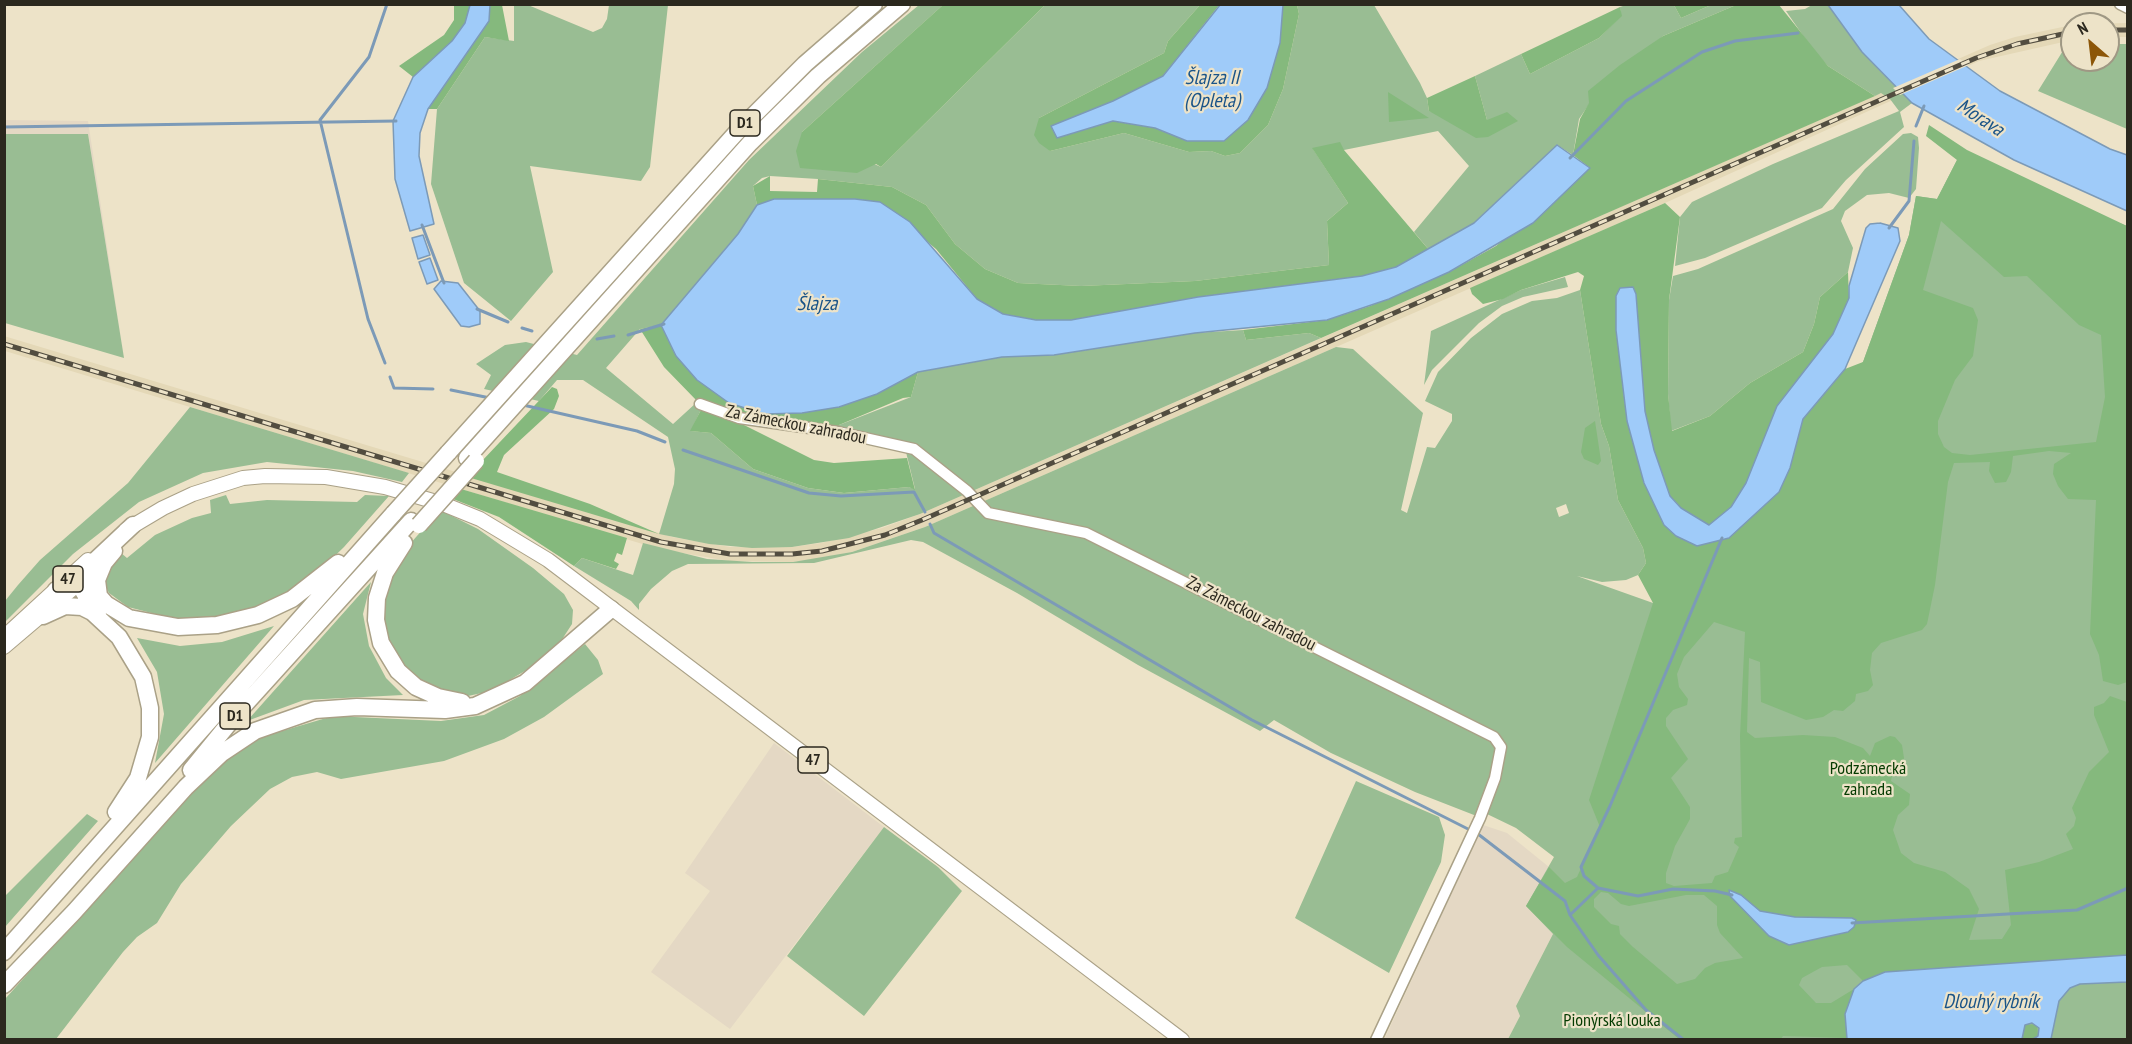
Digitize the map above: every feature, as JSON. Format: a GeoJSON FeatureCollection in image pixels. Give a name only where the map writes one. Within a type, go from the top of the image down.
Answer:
{"type":"FeatureCollection","features":[{"type":"Feature","properties":{"kind":"highway","name":"D1"},"geometry":{"type":"LineString","coordinates":[[4,952],[538,345],[768,100],[874,4]]}},
{"type":"Feature","properties":{"kind":"highway","name":"D1"},"geometry":{"type":"LineString","coordinates":[[4,979],[187,774],[240,710],[472,460],[750,143],[818,76],[902,4]]}},
{"type":"Feature","properties":{"kind":"highway"},"geometry":{"type":"LineString","coordinates":[[43,616],[65,606],[73,606],[178,627],[217,625],[258,615],[292,599],[322,578],[391,511]]}},
{"type":"Feature","properties":{"kind":"highway"},"geometry":{"type":"LineString","coordinates":[[415,523],[399,548],[380,586],[376,608],[381,643],[398,671],[428,694],[464,702],[499,697]]}},
{"type":"Feature","properties":{"kind":"highway"},"geometry":{"type":"LineString","coordinates":[[80,584],[84,571],[89,565],[133,525]]}},
{"type":"Feature","properties":{"kind":"highway"},"geometry":{"type":"LineString","coordinates":[[104,612],[97,580],[104,563],[114,551]]}},
{"type":"Feature","properties":{"kind":"highway"},"geometry":{"type":"LineString","coordinates":[[4,939],[116,813],[132,790],[144,765],[150,737],[147,692],[128,650],[104,612],[80,584]]}},
{"type":"Feature","properties":{"kind":"highway"},"geometry":{"type":"LineString","coordinates":[[56,590],[80,584]]}},
{"type":"Feature","properties":{"kind":"highway"},"geometry":{"type":"LineString","coordinates":[[4,985],[69,919],[193,780],[222,753],[255,731],[315,710],[357,707],[463,708],[499,697],[540,672],[611,609]]}},
{"type":"Feature","properties":{"kind":"main road","name":"47"},"geometry":{"type":"LineString","coordinates":[[4,637],[100,549],[133,525],[193,494],[243,478],[294,476],[343,480],[403,491],[480,519],[539,554],[1182,1040]]}},
{"type":"Feature","properties":{"kind":"main road"},"geometry":{"type":"LineString","coordinates":[[4,647],[80,584],[114,551],[164,515],[198,500],[259,484],[343,480]]}},
{"type":"Feature","properties":{"kind":"street"},"geometry":{"type":"LineString","coordinates":[[2120,4],[2127,8]]}},
{"type":"Feature","properties":{"kind":"street","name":"Za Zámeckou zahradou"},"geometry":{"type":"LineString","coordinates":[[699,404],[739,418],[838,432],[914,449],[967,491],[978,506],[988,513],[1086,533],[1494,737],[1501,747],[1495,778],[1480,818],[1376,1040]]}},
{"type":"Feature","properties":{"kind":"shaded area"},"geometry":{"type":"Polygon","coordinates":[[[2120,23],[2127,23],[2127,37],[2120,37],[2120,23]]]}},
{"type":"Feature","properties":{"kind":"shaded area"},"geometry":{"type":"Polygon","coordinates":[[[2060,28],[2060,43],[1979,61],[1665,203],[925,527],[852,552],[823,558],[793,562],[729,561],[659,549],[5,351],[4,336],[672,537],[730,547],[792,547],[821,543],[882,528],[920,514],[1990,45],[2060,28]]]}},
{"type":"Feature","properties":{"kind":"shaded area"},"geometry":{"type":"Polygon","coordinates":[[[4,120],[88,121],[124,358],[88,134],[5,134],[4,120]]]}},
{"type":"Feature","properties":{"kind":"shaded area"},"geometry":{"type":"Polygon","coordinates":[[[774,743],[884,827],[730,1029],[651,972],[710,891],[685,873],[774,743]]]}},
{"type":"Feature","properties":{"kind":"shaded area"},"geometry":{"type":"Polygon","coordinates":[[[1483,825],[1507,833],[1549,867],[1526,906],[1553,934],[1516,1006],[1520,1016],[1508,1039],[1384,1040],[1483,825]]]}},
{"type":"Feature","properties":{"kind":"green space"},"geometry":{"type":"Polygon","coordinates":[[[944,4],[1045,5],[881,167],[876,164],[857,173],[800,168],[796,151],[802,132],[944,4]]]}},
{"type":"Feature","properties":{"kind":"green space"},"geometry":{"type":"Polygon","coordinates":[[[1220,4],[1163,76],[1113,101],[1057,138],[1113,121],[1155,128],[1187,141],[1280,43],[1282,5],[1297,5],[1299,14],[1283,89],[1268,125],[1240,153],[1225,156],[1211,151],[1189,152],[1124,133],[1050,151],[1039,143],[1034,135],[1039,118],[1164,53],[1168,41],[1200,5],[1220,4]]]}},
{"type":"Feature","properties":{"kind":"green space"},"geometry":{"type":"Polygon","coordinates":[[[454,5],[470,5],[465,23],[452,41],[413,77],[399,66],[444,35],[454,20],[454,5]]]}},
{"type":"Feature","properties":{"kind":"green space"},"geometry":{"type":"Polygon","coordinates":[[[490,5],[502,5],[509,41],[485,37],[437,109],[428,109],[489,21],[490,5]]]}},
{"type":"Feature","properties":{"kind":"green space"},"geometry":{"type":"Polygon","coordinates":[[[514,5],[528,5],[593,32],[602,28],[607,19],[609,5],[668,5],[650,167],[641,181],[530,166],[553,272],[511,321],[464,283],[431,184],[437,109],[485,37],[514,41],[514,5]]]}},
{"type":"Feature","properties":{"kind":"green space"},"geometry":{"type":"Polygon","coordinates":[[[919,5],[943,5],[802,132],[881,167],[1045,5],[1200,5],[1168,41],[1164,53],[1039,118],[1050,151],[1124,133],[1189,152],[1211,151],[1225,156],[1240,153],[1268,125],[1283,89],[1299,14],[1297,5],[1374,5],[1420,83],[1427,98],[1429,111],[1487,120],[1475,76],[1521,54],[1530,74],[1599,38],[1621,16],[1620,7],[1674,5],[1681,18],[1711,5],[1736,5],[1663,36],[1590,103],[1579,119],[1573,155],[1557,145],[1474,223],[1429,250],[1414,232],[1469,166],[1438,131],[1344,150],[1313,149],[1348,203],[1327,221],[1329,265],[1195,281],[1081,286],[1018,283],[985,269],[955,244],[926,205],[892,187],[818,179],[770,176],[762,178],[753,186],[757,205],[738,234],[661,325],[640,329],[606,368],[673,424],[696,403],[704,403],[691,431],[711,433],[753,469],[808,488],[844,493],[909,487],[915,489],[906,452],[836,436],[839,425],[911,397],[918,372],[1002,357],[1054,355],[1195,333],[1243,330],[1246,340],[1309,333],[1321,338],[920,514],[849,538],[792,547],[752,548],[709,544],[659,534],[674,484],[675,469],[668,437],[583,380],[557,380],[539,401],[484,389],[491,375],[476,364],[505,345],[526,342],[577,355],[749,160],[862,52],[919,5]]]}},
{"type":"Feature","properties":{"kind":"green space"},"geometry":{"type":"Polygon","coordinates":[[[1674,5],[1711,5],[1681,18],[1674,5]]]}},
{"type":"Feature","properties":{"kind":"green space"},"geometry":{"type":"Polygon","coordinates":[[[1736,5],[1779,5],[1828,66],[1875,96],[1321,338],[1309,333],[1246,340],[1243,330],[1327,320],[1370,306],[1449,272],[1496,246],[1590,168],[1573,155],[1580,119],[1589,103],[1588,91],[1620,65],[1663,36],[1736,5]]]}},
{"type":"Feature","properties":{"kind":"green space"},"geometry":{"type":"Polygon","coordinates":[[[1812,5],[1828,5],[1862,52],[1912,103],[1900,112],[1904,127],[1846,180],[1822,208],[1705,258],[1675,266],[1680,217],[1692,202],[1773,164],[1899,111],[1890,99],[1881,93],[1875,96],[1828,66],[1813,50],[1786,11],[1805,9],[1812,5]]]}},
{"type":"Feature","properties":{"kind":"green space"},"geometry":{"type":"Polygon","coordinates":[[[1620,7],[1622,16],[1599,38],[1530,74],[1521,54],[1620,7]]]}},
{"type":"Feature","properties":{"kind":"green space"},"geometry":{"type":"Polygon","coordinates":[[[2120,44],[2127,44],[2127,129],[2038,91],[2060,56],[2060,72],[2120,72],[2120,44]]]}},
{"type":"Feature","properties":{"kind":"green space"},"geometry":{"type":"Polygon","coordinates":[[[1475,76],[1487,120],[1507,112],[1518,121],[1488,137],[1476,138],[1429,111],[1427,98],[1475,76]]]}},
{"type":"Feature","properties":{"kind":"green space"},"geometry":{"type":"Polygon","coordinates":[[[1388,92],[1429,118],[1389,122],[1388,92]]]}},
{"type":"Feature","properties":{"kind":"green space","name":"Podzámecká zahrada"},"geometry":{"type":"Polygon","coordinates":[[[1929,125],[1967,150],[2127,226],[2127,682],[2118,685],[2103,681],[2099,655],[2090,634],[2096,500],[2068,499],[2058,486],[2053,474],[2054,464],[2071,453],[2049,451],[2013,456],[2011,472],[2006,482],[1995,483],[1989,471],[1990,462],[1954,463],[1948,482],[1935,585],[1927,624],[1922,630],[1881,643],[1872,653],[1870,670],[1873,685],[1868,691],[1856,694],[1855,701],[1843,711],[1834,710],[1823,717],[1806,720],[1761,702],[1760,662],[1749,658],[1747,732],[1755,738],[1803,735],[1835,737],[1863,748],[1870,756],[1875,743],[1890,736],[1895,737],[1902,745],[1904,758],[1902,769],[1892,776],[1891,781],[1910,794],[1909,805],[1898,815],[1893,830],[1901,853],[1914,863],[1945,872],[1969,889],[1979,909],[1969,940],[2002,939],[2011,925],[2005,870],[2039,862],[2073,849],[2066,834],[2074,826],[2076,818],[2072,808],[2089,772],[2109,752],[2094,715],[2094,707],[2104,703],[2110,696],[2127,702],[2127,955],[1886,972],[1863,981],[1847,965],[1822,967],[1802,978],[1799,985],[1816,1003],[1831,1003],[1854,989],[1846,1014],[1847,1038],[1783,1036],[1780,1040],[1679,1039],[1567,947],[1526,906],[1549,867],[1565,883],[1577,877],[1600,827],[1589,800],[1653,603],[1638,575],[1646,563],[1643,548],[1618,500],[1609,446],[1601,424],[1580,290],[1584,276],[1578,272],[1483,304],[1472,294],[1470,288],[1665,203],[1680,217],[1669,300],[1668,394],[1672,431],[1710,416],[1750,383],[1803,352],[1814,324],[1820,297],[1848,272],[1849,298],[1833,334],[1745,492],[1729,510],[1709,525],[1681,508],[1670,496],[1654,450],[1645,411],[1636,294],[1633,287],[1620,288],[1616,296],[1616,330],[1627,421],[1644,483],[1664,525],[1729,538],[1779,492],[1790,468],[1803,419],[1845,369],[1863,362],[1909,235],[1916,196],[1937,199],[1957,160],[1926,136],[1929,125]],[[1941,221],[1923,290],[1973,308],[1978,320],[1973,356],[1955,380],[1938,421],[1938,434],[1944,447],[1952,453],[1970,455],[2096,442],[2105,397],[2101,335],[2079,325],[2027,276],[2004,277],[1941,221]],[[1714,622],[1684,657],[1677,674],[1679,687],[1688,699],[1687,705],[1673,710],[1666,718],[1666,726],[1688,759],[1671,778],[1690,807],[1690,819],[1675,846],[1666,873],[1666,883],[1674,886],[1712,883],[1715,876],[1728,872],[1739,847],[1734,843],[1735,838],[1742,837],[1740,736],[1745,632],[1714,622]],[[1601,892],[1594,899],[1594,907],[1611,924],[1619,926],[1620,934],[1677,984],[1695,979],[1705,968],[1715,963],[1743,958],[1720,933],[1717,925],[1717,906],[1704,895],[1686,895],[1629,906],[1621,904],[1608,893],[1601,892]]]}},
{"type":"Feature","properties":{"kind":"green space"},"geometry":{"type":"Polygon","coordinates":[[[1911,133],[1918,137],[1919,148],[1916,189],[1909,198],[1889,193],[1867,195],[1845,211],[1841,221],[1853,248],[1848,272],[1820,297],[1814,324],[1803,352],[1750,383],[1710,416],[1671,431],[1668,394],[1669,300],[1673,276],[1698,269],[1833,209],[1865,169],[1903,134],[1911,133]]]}},
{"type":"Feature","properties":{"kind":"green space"},"geometry":{"type":"Polygon","coordinates":[[[5,134],[88,134],[124,358],[5,323],[5,134]]]}},
{"type":"Feature","properties":{"kind":"green space"},"geometry":{"type":"Polygon","coordinates":[[[1340,142],[1344,150],[1429,250],[1396,267],[1362,276],[1198,297],[1071,320],[1036,320],[1003,314],[977,299],[936,249],[880,202],[855,199],[774,199],[757,205],[753,186],[770,176],[770,191],[817,192],[818,179],[892,187],[926,205],[955,244],[985,269],[1018,283],[1081,286],[1195,281],[1329,265],[1327,221],[1348,203],[1312,148],[1340,142]]]}},
{"type":"Feature","properties":{"kind":"green space"},"geometry":{"type":"Polygon","coordinates":[[[1957,160],[2127,226],[2127,1039],[1508,1039],[1520,1016],[1516,1006],[1553,934],[1526,906],[1554,857],[1516,828],[1487,814],[1474,815],[1415,792],[1331,753],[1274,720],[1260,731],[1138,665],[1017,593],[923,542],[911,540],[814,563],[688,564],[672,571],[651,589],[639,604],[639,610],[631,601],[574,566],[582,558],[633,575],[643,543],[707,559],[752,562],[793,562],[852,552],[925,527],[1336,347],[1353,349],[1423,413],[1401,510],[1407,513],[1427,447],[1435,448],[1452,421],[1452,414],[1425,401],[1438,372],[1471,338],[1502,314],[1532,301],[1557,298],[1580,290],[1601,424],[1609,446],[1618,500],[1643,548],[1646,563],[1638,575],[1626,580],[1602,582],[1577,576],[1653,603],[1666,546],[1863,362],[1909,235],[1916,196],[1937,199],[1957,160]],[[1566,504],[1556,508],[1559,517],[1569,513],[1566,504]]]}},
{"type":"Feature","properties":{"kind":"green space"},"geometry":{"type":"Polygon","coordinates":[[[1565,277],[1568,287],[1523,297],[1502,306],[1479,323],[1432,370],[1424,385],[1431,331],[1521,290],[1565,277]]]}},
{"type":"Feature","properties":{"kind":"green space"},"geometry":{"type":"Polygon","coordinates":[[[661,325],[676,356],[877,394],[918,372],[911,397],[903,398],[839,425],[836,436],[738,422],[814,460],[834,463],[907,458],[915,490],[909,487],[844,493],[808,488],[753,469],[711,433],[690,431],[704,404],[697,401],[664,367],[640,329],[661,325]]]}},
{"type":"Feature","properties":{"kind":"green space"},"geometry":{"type":"Polygon","coordinates":[[[552,387],[557,389],[559,396],[554,409],[504,455],[497,472],[590,504],[659,534],[471,478],[481,462],[552,387]]]}},
{"type":"Feature","properties":{"kind":"green space"},"geometry":{"type":"Polygon","coordinates":[[[190,407],[409,473],[402,482],[353,471],[267,462],[203,473],[139,502],[73,554],[5,622],[5,601],[18,585],[40,560],[128,483],[190,407]]]}},
{"type":"Feature","properties":{"kind":"green space"},"geometry":{"type":"Polygon","coordinates":[[[1595,421],[1601,461],[1598,465],[1584,459],[1581,452],[1585,428],[1595,421]]]}},
{"type":"Feature","properties":{"kind":"green space"},"geometry":{"type":"Polygon","coordinates":[[[461,489],[627,538],[622,555],[617,553],[614,561],[619,564],[616,569],[582,558],[574,566],[499,517],[453,499],[461,489]]]}},
{"type":"Feature","properties":{"kind":"green space"},"geometry":{"type":"Polygon","coordinates":[[[226,495],[230,504],[267,500],[357,502],[365,495],[389,496],[344,547],[309,581],[272,602],[228,617],[183,621],[128,607],[109,593],[104,583],[106,573],[121,553],[127,558],[155,535],[192,518],[211,513],[210,500],[226,495]]]}},
{"type":"Feature","properties":{"kind":"green space"},"geometry":{"type":"Polygon","coordinates":[[[440,510],[478,529],[533,568],[564,594],[573,610],[572,624],[561,641],[535,665],[491,691],[468,696],[453,696],[417,682],[393,657],[381,624],[385,588],[401,554],[440,510]]]}},
{"type":"Feature","properties":{"kind":"green space"},"geometry":{"type":"Polygon","coordinates":[[[371,582],[363,614],[369,646],[386,678],[403,695],[304,700],[247,721],[371,582]]]}},
{"type":"Feature","properties":{"kind":"green space"},"geometry":{"type":"Polygon","coordinates":[[[274,626],[155,763],[164,714],[157,672],[137,638],[180,646],[222,642],[274,626]]]}},
{"type":"Feature","properties":{"kind":"green space"},"geometry":{"type":"Polygon","coordinates":[[[585,644],[598,660],[603,674],[544,717],[504,739],[444,761],[341,779],[317,772],[292,777],[270,789],[231,826],[181,884],[157,923],[137,937],[123,952],[56,1039],[5,1040],[5,999],[203,778],[255,739],[333,716],[441,721],[484,715],[520,696],[585,644]]]}},
{"type":"Feature","properties":{"kind":"green space"},"geometry":{"type":"Polygon","coordinates":[[[1356,781],[1439,817],[1445,835],[1441,862],[1389,973],[1295,918],[1356,781]]]}},
{"type":"Feature","properties":{"kind":"green space"},"geometry":{"type":"Polygon","coordinates":[[[87,814],[98,821],[5,927],[5,896],[87,814]]]}},
{"type":"Feature","properties":{"kind":"green space"},"geometry":{"type":"Polygon","coordinates":[[[884,827],[938,867],[962,891],[864,1016],[787,956],[884,827]]]}},
{"type":"Feature","properties":{"kind":"green space"},"geometry":{"type":"Polygon","coordinates":[[[2037,1024],[2038,1036],[2022,1040],[2025,1025],[2037,1024]]]}},
{"type":"Feature","properties":{"kind":"water"},"geometry":{"type":"Polygon","coordinates":[[[470,5],[490,5],[489,21],[428,109],[420,133],[419,156],[434,224],[410,231],[395,179],[393,121],[413,77],[452,41],[465,23],[470,5]]]}},
{"type":"Feature","properties":{"kind":"water","name":"Šlajza II (Opleta)"},"geometry":{"type":"Polygon","coordinates":[[[1220,5],[1283,5],[1280,43],[1267,88],[1248,120],[1224,141],[1187,141],[1155,128],[1113,121],[1057,138],[1051,126],[1113,101],[1163,76],[1220,5]]]}},
{"type":"Feature","properties":{"kind":"water","name":"Morava"},"geometry":{"type":"Polygon","coordinates":[[[1828,5],[1899,5],[1929,39],[2000,91],[2110,149],[2127,155],[2127,211],[2014,160],[1912,103],[1862,52],[1828,5]]]}},
{"type":"Feature","properties":{"kind":"water","name":"Šlajza"},"geometry":{"type":"Polygon","coordinates":[[[1557,145],[1590,168],[1533,223],[1449,272],[1389,299],[1327,320],[1195,333],[1054,355],[1002,357],[918,372],[877,394],[839,407],[802,413],[764,414],[729,403],[697,380],[676,356],[661,325],[738,234],[757,205],[774,199],[855,199],[880,202],[910,222],[977,299],[1003,314],[1036,320],[1071,320],[1198,297],[1362,276],[1396,267],[1474,223],[1557,145]]]}},
{"type":"Feature","properties":{"kind":"water"},"geometry":{"type":"Polygon","coordinates":[[[1880,223],[1898,228],[1900,241],[1845,369],[1803,419],[1790,468],[1779,492],[1729,538],[1697,546],[1676,536],[1664,525],[1644,483],[1627,421],[1616,330],[1616,296],[1620,288],[1633,287],[1636,294],[1645,411],[1654,450],[1670,496],[1681,508],[1709,525],[1731,507],[1746,483],[1777,406],[1833,334],[1849,298],[1849,286],[1866,228],[1870,224],[1880,223]]]}},
{"type":"Feature","properties":{"kind":"water"},"geometry":{"type":"Polygon","coordinates":[[[423,235],[430,255],[418,259],[412,238],[423,235]]]}},
{"type":"Feature","properties":{"kind":"water"},"geometry":{"type":"Polygon","coordinates":[[[430,258],[438,280],[427,284],[419,262],[430,258]]]}},
{"type":"Feature","properties":{"kind":"water"},"geometry":{"type":"Polygon","coordinates":[[[441,281],[458,283],[480,311],[480,324],[469,327],[461,326],[434,289],[441,281]]]}},
{"type":"Feature","properties":{"kind":"water"},"geometry":{"type":"Polygon","coordinates":[[[1729,890],[1741,895],[1760,911],[1795,917],[1852,918],[1856,920],[1854,927],[1848,932],[1789,945],[1769,936],[1730,896],[1729,890]]]}},
{"type":"Feature","properties":{"kind":"water","name":"Dlouhý rybník"},"geometry":{"type":"Polygon","coordinates":[[[2127,955],[2127,982],[2080,984],[2070,988],[2059,1001],[2051,1039],[2033,1039],[2038,1036],[2039,1028],[2032,1023],[2025,1025],[2022,1039],[1847,1039],[1845,1014],[1854,989],[1863,981],[1885,972],[2127,955]]]}},
{"type":"Feature","properties":{"kind":"pier"},"geometry":{"type":"Polygon","coordinates":[[[1960,59],[1969,65],[1900,95],[1893,88],[1960,59]]]}},
{"type":"Feature","properties":{"kind":"waterway"},"geometry":{"type":"LineString","coordinates":[[385,363],[368,319],[320,120],[369,57],[387,4]]}},
{"type":"Feature","properties":{"kind":"waterway"},"geometry":{"type":"LineString","coordinates":[[1570,158],[1626,101],[1702,52],[1735,41],[1798,33]]}},
{"type":"Feature","properties":{"kind":"waterway"},"geometry":{"type":"LineString","coordinates":[[1916,126],[1924,106]]}},
{"type":"Feature","properties":{"kind":"waterway"},"geometry":{"type":"LineString","coordinates":[[4,127],[396,121]]}},
{"type":"Feature","properties":{"kind":"waterway"},"geometry":{"type":"LineString","coordinates":[[1889,228],[1909,201],[1914,141]]}},
{"type":"Feature","properties":{"kind":"waterway"},"geometry":{"type":"LineString","coordinates":[[422,225],[444,283]]}},
{"type":"Feature","properties":{"kind":"waterway"},"geometry":{"type":"LineString","coordinates":[[477,309],[508,322]]}},
{"type":"Feature","properties":{"kind":"waterway"},"geometry":{"type":"LineString","coordinates":[[628,335],[664,324]]}},
{"type":"Feature","properties":{"kind":"waterway"},"geometry":{"type":"LineString","coordinates":[[522,328],[532,331]]}},
{"type":"Feature","properties":{"kind":"waterway"},"geometry":{"type":"LineString","coordinates":[[597,339],[614,336]]}},
{"type":"Feature","properties":{"kind":"waterway"},"geometry":{"type":"LineString","coordinates":[[390,377],[394,388],[433,389]]}},
{"type":"Feature","properties":{"kind":"waterway"},"geometry":{"type":"LineString","coordinates":[[451,390],[490,398]]}},
{"type":"Feature","properties":{"kind":"waterway"},"geometry":{"type":"LineString","coordinates":[[523,405],[637,431],[665,442]]}},
{"type":"Feature","properties":{"kind":"waterway"},"geometry":{"type":"LineString","coordinates":[[683,450],[809,493],[841,496],[914,492],[925,512]]}},
{"type":"Feature","properties":{"kind":"waterway"},"geometry":{"type":"LineString","coordinates":[[930,524],[934,533],[1252,720],[1468,829]]}},
{"type":"Feature","properties":{"kind":"waterway"},"geometry":{"type":"LineString","coordinates":[[1598,888],[1584,876],[1581,867],[1610,806],[1722,538]]}},
{"type":"Feature","properties":{"kind":"waterway"},"geometry":{"type":"LineString","coordinates":[[1478,834],[1565,901],[1570,915],[1598,955],[1646,1010],[1684,1040]]}},
{"type":"Feature","properties":{"kind":"waterway"},"geometry":{"type":"LineString","coordinates":[[1570,915],[1598,888],[1638,896],[1673,889],[1715,891],[1732,895]]}},
{"type":"Feature","properties":{"kind":"waterway"},"geometry":{"type":"LineString","coordinates":[[1852,923],[2077,910],[2128,888]]}},
{"type":"Feature","properties":{"kind":"railway"},"geometry":{"type":"LineString","coordinates":[[2120,30],[2128,30]]}},
{"type":"Feature","properties":{"kind":"railway"},"geometry":{"type":"LineString","coordinates":[[4,344],[661,542],[730,554],[792,554],[822,551],[885,535],[922,520],[1976,58],[2017,44],[2060,35]]}},
{"type":"Feature","properties":{"kind":"park label","name":"Pionýrská louka"},"geometry":{"type":"Point","coordinates":[1612,1021]}}]}
